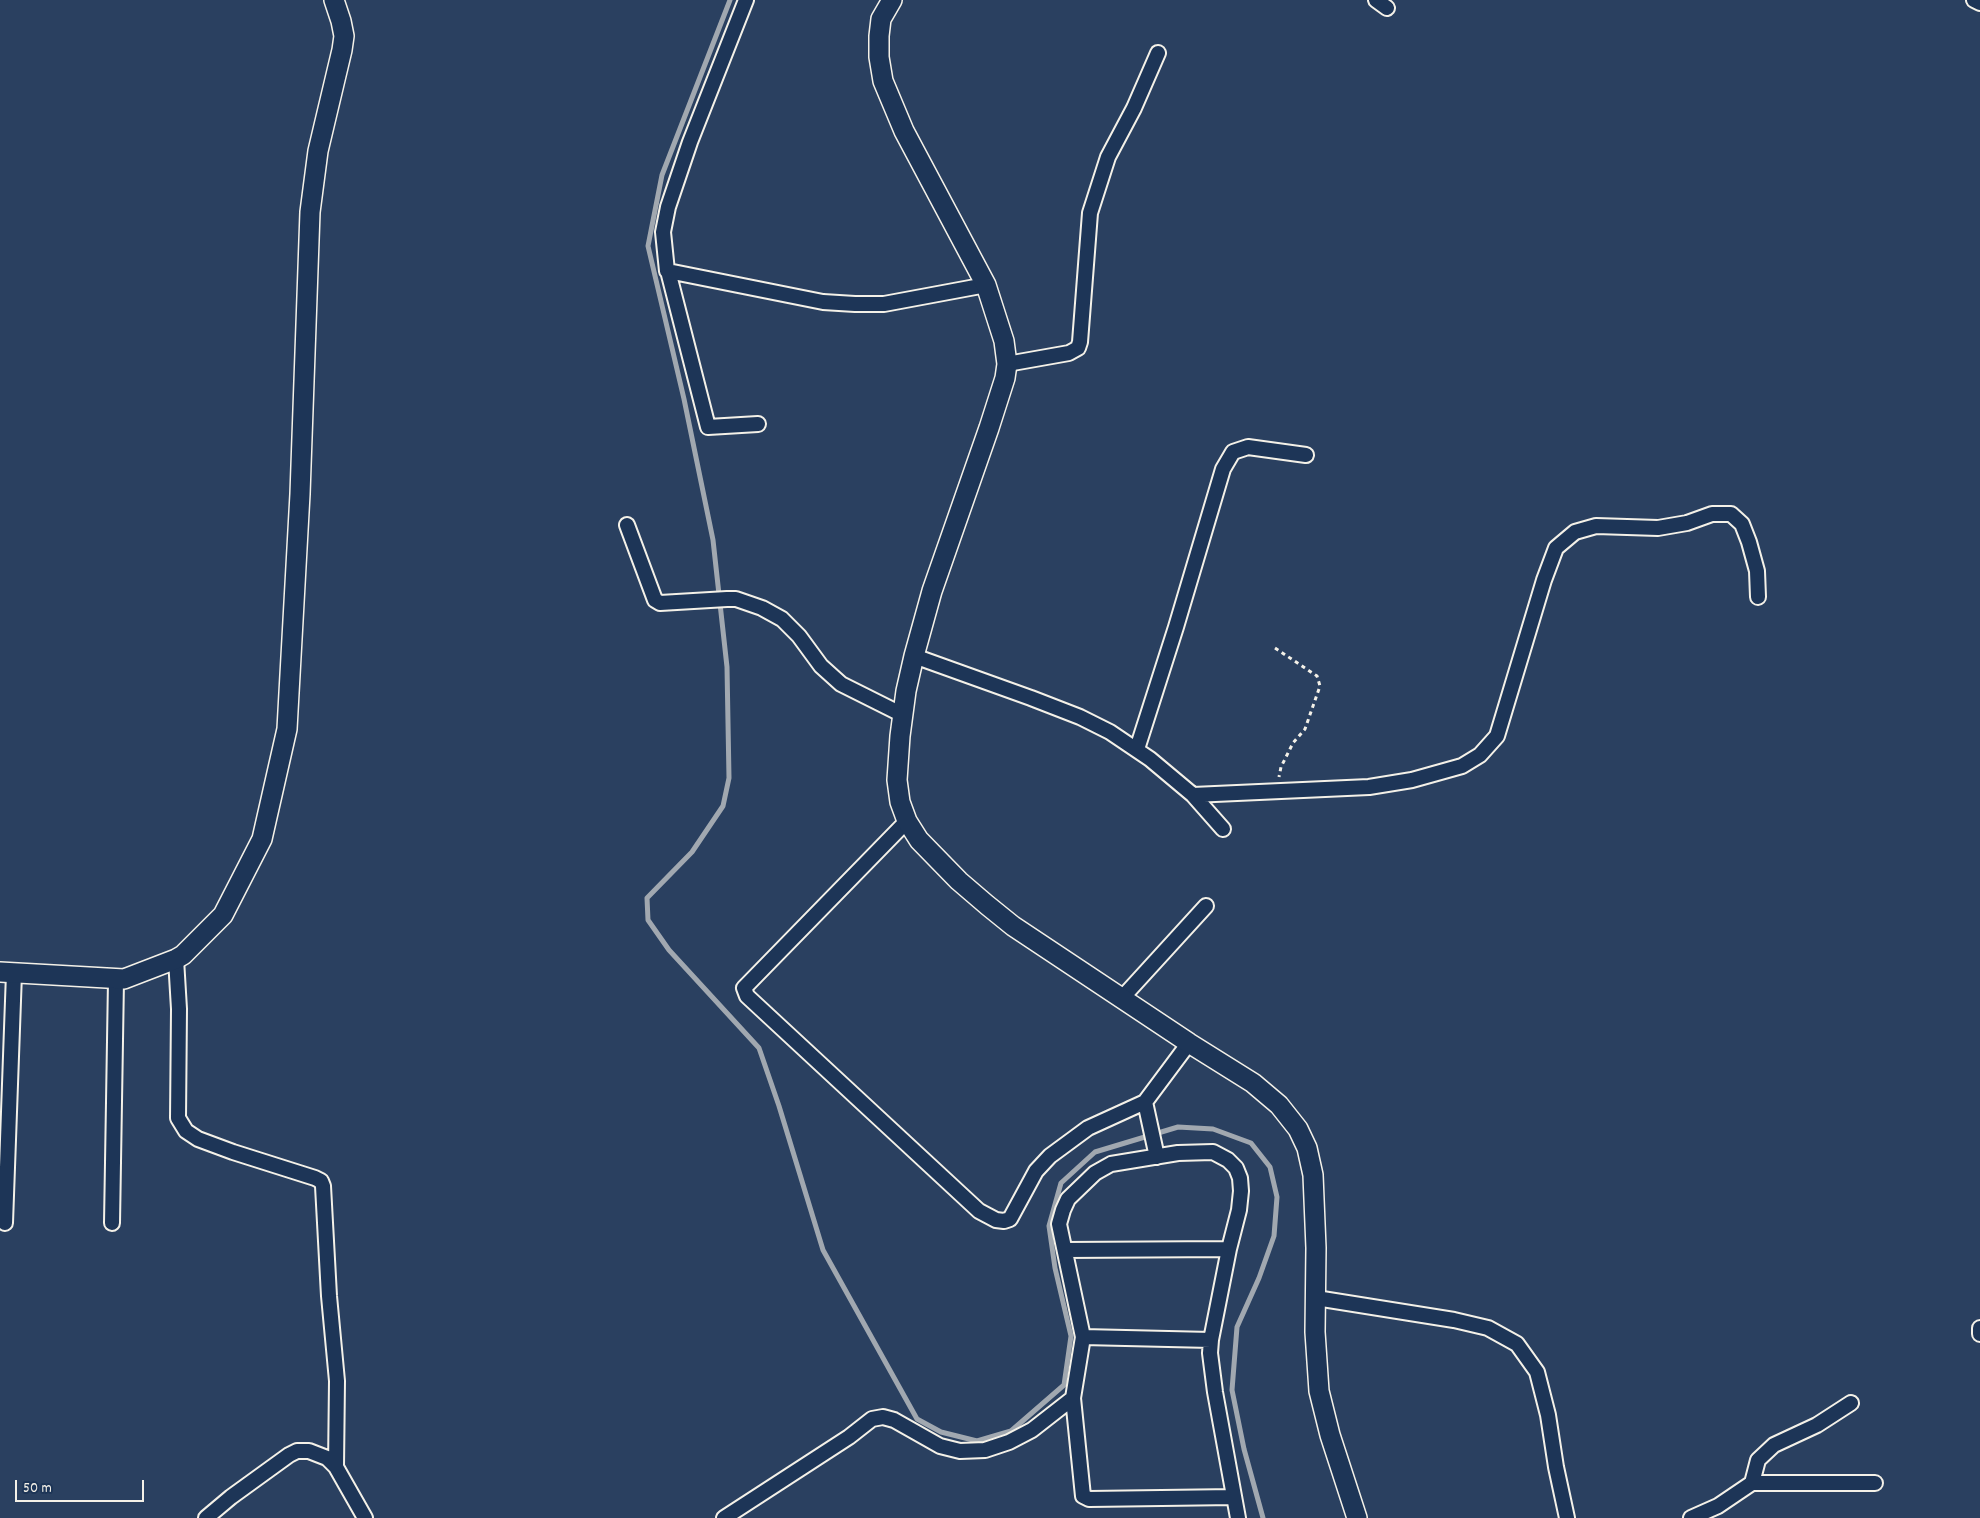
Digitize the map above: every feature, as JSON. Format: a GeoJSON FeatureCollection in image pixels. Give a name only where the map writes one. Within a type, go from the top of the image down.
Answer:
{"type":"FeatureCollection","features":[{"type":"Feature","properties":{"kind":"street"},"geometry":{"type":"LineString","coordinates":[[6,1222],[7,973],[116,980],[124,979],[176,959],[183,955],[223,915],[257,851],[266,828],[284,745],[300,494],[310,212],[318,151],[344,36],[334,0]]}},
{"type":"Feature","properties":{"kind":"street"},"geometry":{"type":"LineString","coordinates":[[746,0],[690,142],[668,207],[663,232],[667,271],[708,427],[758,424]]}},
{"type":"Feature","properties":{"kind":"street"},"geometry":{"type":"LineString","coordinates":[[892,0],[881,19],[879,36],[879,57],[884,80],[904,131],[986,285],[1004,341],[1007,364],[1005,378],[932,592],[914,656],[903,714],[897,780],[900,802],[907,821],[919,840],[937,860],[987,905],[1013,926],[1252,1083],[1280,1105],[1298,1128],[1308,1148],[1313,1175],[1316,1248],[1316,1368],[1323,1413],[1357,1518]]}},
{"type":"Feature","properties":{"kind":"street"},"geometry":{"type":"LineString","coordinates":[[1974,0],[1980,3]]}},
{"type":"Feature","properties":{"kind":"street"},"geometry":{"type":"LineString","coordinates":[[1007,364],[1069,352],[1078,348],[1090,213],[1108,157],[1134,108],[1158,53]]}},
{"type":"Feature","properties":{"kind":"street"},"geometry":{"type":"LineString","coordinates":[[668,271],[823,302],[855,304],[884,304],[986,285]]}},
{"type":"Feature","properties":{"kind":"street"},"geometry":{"type":"LineString","coordinates":[[1137,749],[1223,469],[1233,452],[1248,447],[1306,455]]}},
{"type":"Feature","properties":{"kind":"street"},"geometry":{"type":"LineString","coordinates":[[1193,795],[1369,787],[1412,780],[1462,766],[1480,755],[1497,736],[1544,580],[1556,548],[1575,532],[1596,526],[1658,528],[1686,523],[1712,514],[1730,514],[1742,524],[1746,533],[1757,571],[1758,597]]}},
{"type":"Feature","properties":{"kind":"street"},"geometry":{"type":"LineString","coordinates":[[627,525],[655,600],[668,604],[690,600],[736,599],[762,608],[782,619],[799,636],[821,666],[841,684],[903,714]]}},
{"type":"Feature","properties":{"kind":"street"},"geometry":{"type":"LineString","coordinates":[[914,656],[1080,717],[1110,732],[1137,749],[1193,795],[1223,829]]}},
{"type":"Feature","properties":{"kind":"street"},"geometry":{"type":"LineString","coordinates":[[907,821],[744,988],[748,996],[979,1211],[996,1220],[1004,1222],[1010,1219],[1036,1171],[1050,1156],[1088,1128],[1147,1106],[1189,1043]]}},
{"type":"Feature","properties":{"kind":"street"},"geometry":{"type":"LineString","coordinates":[[1122,998],[1206,906]]}},
{"type":"Feature","properties":{"kind":"street"},"geometry":{"type":"LineString","coordinates":[[176,959],[179,1009],[178,1118],[186,1131],[198,1139],[224,1149],[315,1178],[321,1181],[323,1186],[336,1381],[336,1467]]}},
{"type":"Feature","properties":{"kind":"street"},"geometry":{"type":"LineString","coordinates":[[112,1223],[116,980]]}},
{"type":"Feature","properties":{"kind":"street"},"geometry":{"type":"LineString","coordinates":[[1147,1106],[1157,1156]]}},
{"type":"Feature","properties":{"kind":"street"},"geometry":{"type":"LineString","coordinates":[[1234,1497],[1085,1498],[1083,1494],[1073,1398],[1083,1337],[1059,1224],[1068,1200],[1095,1173],[1111,1164],[1178,1153],[1213,1152],[1228,1160],[1236,1168],[1240,1178],[1239,1210],[1229,1249],[1211,1340],[1215,1392],[1238,1518]]}},
{"type":"Feature","properties":{"kind":"street"},"geometry":{"type":"LineString","coordinates":[[1065,1250],[1229,1249]]}},
{"type":"Feature","properties":{"kind":"street"},"geometry":{"type":"LineString","coordinates":[[1316,1298],[1463,1322],[1488,1328],[1517,1344],[1537,1372],[1548,1415],[1556,1467],[1567,1518]]}},
{"type":"Feature","properties":{"kind":"street"},"geometry":{"type":"LineString","coordinates":[[1980,1328],[1980,1334]]}},
{"type":"Feature","properties":{"kind":"street"},"geometry":{"type":"LineString","coordinates":[[1083,1337],[1211,1340]]}},
{"type":"Feature","properties":{"kind":"street"},"geometry":{"type":"LineString","coordinates":[[724,1518],[849,1437],[872,1419],[883,1417],[894,1420],[940,1446],[960,1451],[985,1450],[1009,1442],[1032,1430],[1073,1398]]}},
{"type":"Feature","properties":{"kind":"street"},"geometry":{"type":"LineString","coordinates":[[1752,1483],[1758,1460],[1774,1445],[1817,1425],[1850,1403]]}},
{"type":"Feature","properties":{"kind":"street"},"geometry":{"type":"LineString","coordinates":[[206,1518],[275,1464],[298,1451],[318,1453],[327,1458],[336,1467],[365,1518]]}},
{"type":"Feature","properties":{"kind":"street"},"geometry":{"type":"LineString","coordinates":[[1691,1518],[1718,1506],[1752,1483],[1875,1483]]}},
{"type":"Feature","properties":{"kind":"path"},"geometry":{"type":"LineString","coordinates":[[1275,648],[1317,676],[1320,686],[1305,728],[1293,743],[1281,767],[1276,792]]}},
{"type":"Feature","properties":{"kind":"waterway"},"geometry":{"type":"LineString","coordinates":[[730,0],[662,175],[648,246],[684,399],[713,540],[727,667],[729,778],[723,806],[692,852],[647,898],[648,920],[669,950],[759,1048],[779,1106],[823,1250],[917,1419],[941,1432],[977,1441],[1011,1431],[1064,1385],[1071,1336],[1055,1268],[1049,1226],[1061,1183],[1095,1152],[1178,1127],[1213,1129],[1251,1143],[1270,1167],[1277,1197],[1274,1236],[1259,1278],[1237,1327],[1232,1390],[1244,1449],[1263,1518]]}}]}
